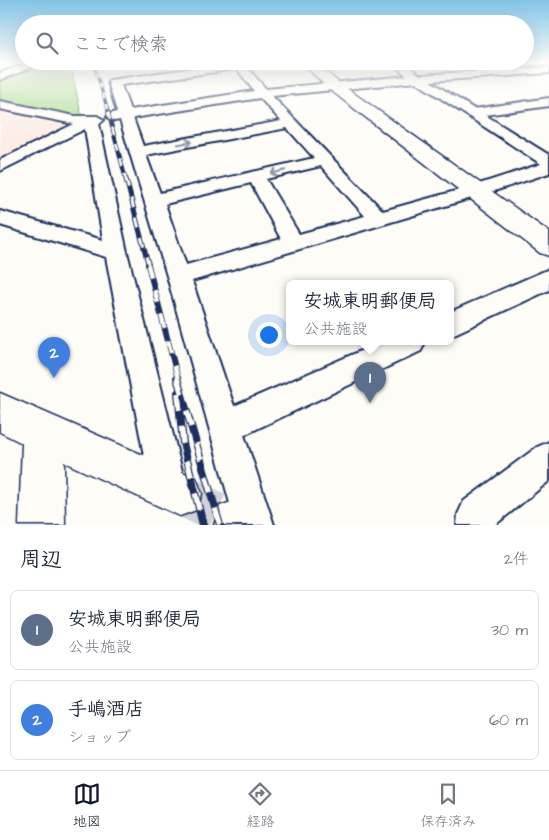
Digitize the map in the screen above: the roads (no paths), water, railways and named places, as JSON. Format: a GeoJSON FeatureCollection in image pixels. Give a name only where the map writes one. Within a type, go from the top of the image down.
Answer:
{"type":"FeatureCollection","features":[{"type":"Feature","properties":{"kind":"street"},"geometry":{"type":"LineString","coordinates":[[115,86],[119,116],[137,152],[154,201],[179,276],[224,426],[244,524]]}},
{"type":"Feature","properties":{"kind":"street"},"geometry":{"type":"LineString","coordinates":[[258,86],[378,217]]}},
{"type":"Feature","properties":{"kind":"street"},"geometry":{"type":"LineString","coordinates":[[119,116],[263,93],[320,86]]}},
{"type":"Feature","properties":{"kind":"street"},"geometry":{"type":"LineString","coordinates":[[335,86],[549,246]]}},
{"type":"Feature","properties":{"kind":"street"},"geometry":{"type":"LineString","coordinates":[[431,86],[549,162]]}},
{"type":"Feature","properties":{"kind":"street"},"geometry":{"type":"LineString","coordinates":[[472,112],[549,102]]}},
{"type":"Feature","properties":{"kind":"street"},"geometry":{"type":"LineString","coordinates":[[0,105],[75,120],[94,121]]}},
{"type":"Feature","properties":{"kind":"street"},"geometry":{"type":"LineString","coordinates":[[0,166],[94,121]]}},
{"type":"Feature","properties":{"kind":"street"},"geometry":{"type":"LineString","coordinates":[[94,121],[116,252],[174,490]]}},
{"type":"Feature","properties":{"kind":"street"},"geometry":{"type":"LineString","coordinates":[[137,152],[291,123]]}},
{"type":"Feature","properties":{"kind":"street"},"geometry":{"type":"LineString","coordinates":[[154,201],[325,160]]}},
{"type":"Feature","properties":{"kind":"street"},"geometry":{"type":"LineString","coordinates":[[179,276],[378,217],[476,191],[549,167]]}},
{"type":"Feature","properties":{"kind":"street"},"geometry":{"type":"LineString","coordinates":[[256,177],[294,243]]}},
{"type":"Feature","properties":{"kind":"street"},"geometry":{"type":"LineString","coordinates":[[0,218],[116,252]]}},
{"type":"Feature","properties":{"kind":"street"},"geometry":{"type":"LineString","coordinates":[[454,322],[549,279]]}},
{"type":"Feature","properties":{"kind":"street"},"geometry":{"type":"LineString","coordinates":[[224,426],[404,345]]}},
{"type":"Feature","properties":{"kind":"street"},"geometry":{"type":"LineString","coordinates":[[0,412],[174,490]]}},
{"type":"Feature","properties":{"kind":"street"},"geometry":{"type":"LineString","coordinates":[[42,525],[43,432]]}},
{"type":"Feature","properties":{"kind":"street"},"geometry":{"type":"LineString","coordinates":[[476,525],[477,514],[549,459]]}},
{"type":"Feature","properties":{"kind":"tunnel"},"geometry":{"type":"LineString","coordinates":[[180,494],[237,523]]}},
{"type":"Feature","properties":{"kind":"railway"},"geometry":{"type":"LineString","coordinates":[[101,86],[109,114]]}},
{"type":"Feature","properties":{"kind":"railway"},"geometry":{"type":"LineString","coordinates":[[108,112],[126,180]]}},
{"type":"Feature","properties":{"kind":"railway"},"geometry":{"type":"LineString","coordinates":[[126,179],[149,267]]}},
{"type":"Feature","properties":{"kind":"railway"},"geometry":{"type":"LineString","coordinates":[[148,265],[178,379]]}},
{"type":"Feature","properties":{"kind":"railway"},"geometry":{"type":"LineString","coordinates":[[177,378],[220,525]]}},
{"type":"Feature","properties":{"kind":"railway"},"geometry":{"type":"LineString","coordinates":[[178,393],[183,443],[203,525]]}},
{"type":"Feature","properties":{"kind":"place","name":"手嶋酒店"},"geometry":{"type":"Point","coordinates":[54,378]}},
{"type":"Feature","properties":{"kind":"place","name":"安城東明郵便局"},"geometry":{"type":"Point","coordinates":[370,403]}}]}
